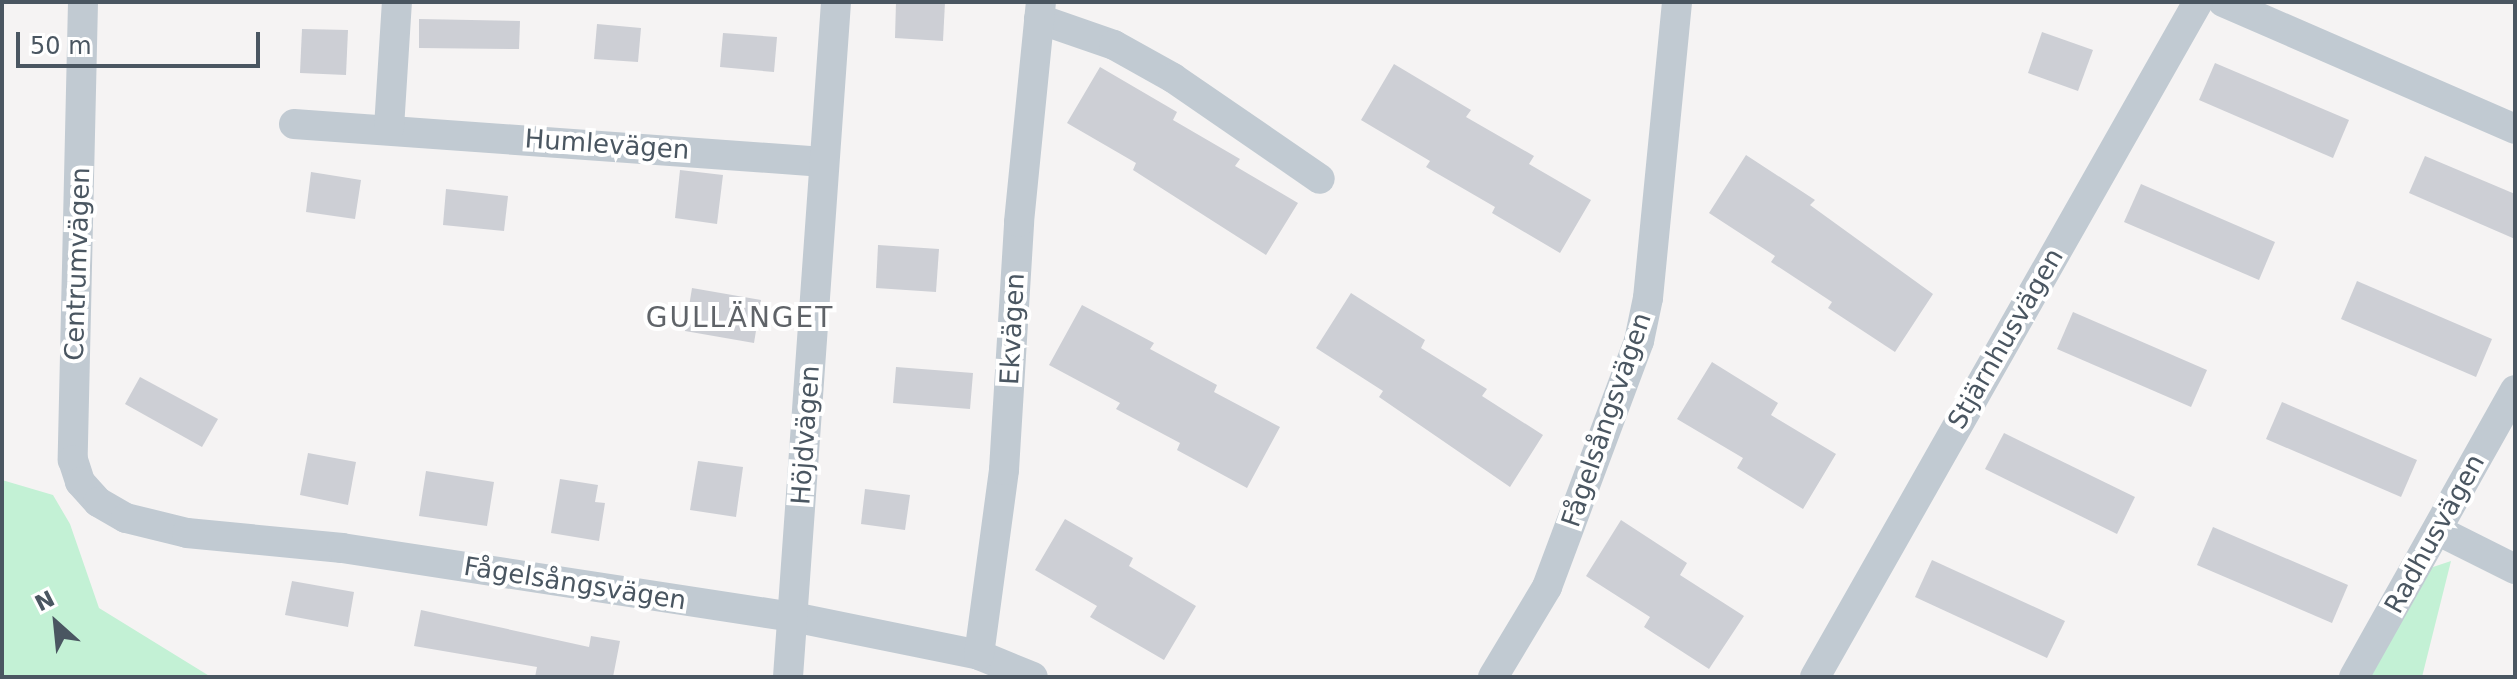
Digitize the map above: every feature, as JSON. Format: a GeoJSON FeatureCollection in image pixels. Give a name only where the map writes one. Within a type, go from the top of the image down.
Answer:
{"type":"FeatureCollection","features":[{"type":"Feature","properties":{"kind":"street","name":"Centrumvägen"},"geometry":{"type":"LineString","coordinates":[[83,2],[73,460],[87,492],[112,511]]}},
{"type":"Feature","properties":{"kind":"street"},"geometry":{"type":"LineString","coordinates":[[389,128],[397,2]]}},
{"type":"Feature","properties":{"kind":"street","name":"Höjdvägen"},"geometry":{"type":"LineString","coordinates":[[788,677],[836,2]]}},
{"type":"Feature","properties":{"kind":"street","name":"Fågelsångsvägen"},"geometry":{"type":"LineString","coordinates":[[1493,677],[1547,587],[1639,341],[1648,298],[1677,2]]}},
{"type":"Feature","properties":{"kind":"street","name":"Stjärnhusvägen"},"geometry":{"type":"LineString","coordinates":[[1815,677],[2198,2]]}},
{"type":"Feature","properties":{"kind":"street"},"geometry":{"type":"LineString","coordinates":[[2223,2],[2515,129]]}},
{"type":"Feature","properties":{"kind":"street"},"geometry":{"type":"LineString","coordinates":[[1040,11],[1114,45],[1173,78],[1320,179]]}},
{"type":"Feature","properties":{"kind":"street","name":"Ekvägen"},"geometry":{"type":"LineString","coordinates":[[979,655],[1004,470],[1019,222],[1040,11]]}},
{"type":"Feature","properties":{"kind":"street","name":"Humlevägen"},"geometry":{"type":"LineString","coordinates":[[294,124],[389,128],[824,162]]}},
{"type":"Feature","properties":{"kind":"street","name":"Radhusvägen"},"geometry":{"type":"LineString","coordinates":[[2354,677],[2439,531],[2515,390]]}},
{"type":"Feature","properties":{"kind":"street","name":"Fågelsångsvägen"},"geometry":{"type":"LineString","coordinates":[[112,511],[187,533],[342,548],[793,617],[979,655],[1033,677]]}},
{"type":"Feature","properties":{"kind":"street"},"geometry":{"type":"LineString","coordinates":[[2439,531],[2515,569]]}},
{"type":"Feature","properties":{"kind":"green space"},"geometry":{"type":"Polygon","coordinates":[[[2,480],[53,495],[70,524],[99,608],[211,677],[2,677],[2,480]]]}},
{"type":"Feature","properties":{"kind":"green space"},"geometry":{"type":"Polygon","coordinates":[[[2451,561],[2422,677],[2366,677],[2430,568],[2451,561]]]}},
{"type":"Feature","properties":{"kind":"building"},"geometry":{"type":"Polygon","coordinates":[[[896,2],[945,2],[943,41],[895,38],[896,2]]]}},
{"type":"Feature","properties":{"kind":"building"},"geometry":{"type":"Polygon","coordinates":[[[419,19],[520,21],[519,49],[419,48],[419,19]]]}},
{"type":"Feature","properties":{"kind":"building"},"geometry":{"type":"Polygon","coordinates":[[[597,24],[641,28],[638,62],[594,59],[597,24]]]}},
{"type":"Feature","properties":{"kind":"building"},"geometry":{"type":"Polygon","coordinates":[[[302,29],[348,30],[346,75],[300,73],[302,29]]]}},
{"type":"Feature","properties":{"kind":"building"},"geometry":{"type":"Polygon","coordinates":[[[2042,32],[2093,50],[2078,91],[2028,73],[2042,32]]]}},
{"type":"Feature","properties":{"kind":"building"},"geometry":{"type":"Polygon","coordinates":[[[723,33],[777,37],[774,72],[720,67],[723,33]]]}},
{"type":"Feature","properties":{"kind":"building"},"geometry":{"type":"Polygon","coordinates":[[[2215,63],[2349,120],[2333,158],[2199,100],[2215,63]]]}},
{"type":"Feature","properties":{"kind":"building"},"geometry":{"type":"Polygon","coordinates":[[[1394,64],[1471,110],[1466,117],[1534,156],[1529,164],[1591,200],[1560,253],[1492,213],[1495,207],[1426,167],[1430,161],[1361,120],[1394,64]]]}},
{"type":"Feature","properties":{"kind":"building"},"geometry":{"type":"Polygon","coordinates":[[[1100,67],[1177,112],[1173,120],[1240,159],[1235,166],[1298,203],[1266,255],[1133,170],[1136,163],[1067,123],[1100,67]]]}},
{"type":"Feature","properties":{"kind":"building"},"geometry":{"type":"Polygon","coordinates":[[[1746,155],[1815,200],[1810,205],[1933,294],[1895,352],[1828,308],[1832,302],[1771,262],[1775,256],[1709,213],[1746,155]]]}},
{"type":"Feature","properties":{"kind":"building"},"geometry":{"type":"Polygon","coordinates":[[[2425,156],[2515,194],[2515,239],[2409,193],[2425,156]]]}},
{"type":"Feature","properties":{"kind":"building"},"geometry":{"type":"Polygon","coordinates":[[[680,170],[723,175],[717,224],[675,218],[680,170]]]}},
{"type":"Feature","properties":{"kind":"building"},"geometry":{"type":"Polygon","coordinates":[[[311,172],[361,180],[355,219],[306,212],[311,172]]]}},
{"type":"Feature","properties":{"kind":"building"},"geometry":{"type":"Polygon","coordinates":[[[2141,184],[2275,242],[2259,280],[2124,222],[2141,184]]]}},
{"type":"Feature","properties":{"kind":"building"},"geometry":{"type":"Polygon","coordinates":[[[446,189],[508,196],[504,231],[443,225],[446,189]]]}},
{"type":"Feature","properties":{"kind":"building"},"geometry":{"type":"Polygon","coordinates":[[[878,245],[939,249],[936,292],[876,288],[878,245]]]}},
{"type":"Feature","properties":{"kind":"building"},"geometry":{"type":"Polygon","coordinates":[[[2357,281],[2492,339],[2476,377],[2341,319],[2357,281]]]}},
{"type":"Feature","properties":{"kind":"building"},"geometry":{"type":"Polygon","coordinates":[[[692,288],[761,300],[754,343],[685,331],[692,288]]]}},
{"type":"Feature","properties":{"kind":"building"},"geometry":{"type":"Polygon","coordinates":[[[1351,293],[1425,340],[1421,348],[1487,389],[1482,396],[1543,435],[1510,487],[1379,397],[1383,391],[1316,348],[1351,293]]]}},
{"type":"Feature","properties":{"kind":"building"},"geometry":{"type":"Polygon","coordinates":[[[1082,305],[1154,343],[1150,349],[1217,385],[1214,392],[1280,427],[1247,488],[1177,450],[1180,443],[1116,409],[1120,403],[1049,365],[1082,305]]]}},
{"type":"Feature","properties":{"kind":"building"},"geometry":{"type":"Polygon","coordinates":[[[2073,312],[2207,370],[2191,407],[2057,349],[2073,312]]]}},
{"type":"Feature","properties":{"kind":"building"},"geometry":{"type":"Polygon","coordinates":[[[1712,362],[1778,403],[1771,415],[1836,454],[1803,509],[1737,468],[1743,458],[1677,419],[1712,362]]]}},
{"type":"Feature","properties":{"kind":"building"},"geometry":{"type":"Polygon","coordinates":[[[896,367],[973,373],[970,409],[893,403],[896,367]]]}},
{"type":"Feature","properties":{"kind":"building"},"geometry":{"type":"Polygon","coordinates":[[[140,377],[218,419],[202,447],[125,404],[140,377]]]}},
{"type":"Feature","properties":{"kind":"building"},"geometry":{"type":"Polygon","coordinates":[[[2282,402],[2417,460],[2401,497],[2266,439],[2282,402]]]}},
{"type":"Feature","properties":{"kind":"building"},"geometry":{"type":"Polygon","coordinates":[[[2004,433],[2135,497],[2117,534],[1985,469],[2004,433]]]}},
{"type":"Feature","properties":{"kind":"building"},"geometry":{"type":"Polygon","coordinates":[[[308,453],[356,462],[348,505],[300,495],[308,453]]]}},
{"type":"Feature","properties":{"kind":"building"},"geometry":{"type":"Polygon","coordinates":[[[698,461],[743,467],[736,517],[690,510],[698,461]]]}},
{"type":"Feature","properties":{"kind":"building"},"geometry":{"type":"Polygon","coordinates":[[[426,471],[494,482],[487,526],[419,516],[426,471]]]}},
{"type":"Feature","properties":{"kind":"building"},"geometry":{"type":"Polygon","coordinates":[[[560,479],[598,485],[595,502],[605,503],[599,541],[551,533],[560,479]]]}},
{"type":"Feature","properties":{"kind":"building"},"geometry":{"type":"Polygon","coordinates":[[[865,489],[910,495],[905,530],[861,524],[865,489]]]}},
{"type":"Feature","properties":{"kind":"building"},"geometry":{"type":"Polygon","coordinates":[[[1065,519],[1133,558],[1129,566],[1196,606],[1164,660],[1090,617],[1097,606],[1035,570],[1065,519]]]}},
{"type":"Feature","properties":{"kind":"building"},"geometry":{"type":"Polygon","coordinates":[[[1621,520],[1687,563],[1680,575],[1744,616],[1709,669],[1644,627],[1650,617],[1586,576],[1621,520]]]}},
{"type":"Feature","properties":{"kind":"building"},"geometry":{"type":"Polygon","coordinates":[[[2213,527],[2348,585],[2332,623],[2197,565],[2213,527]]]}},
{"type":"Feature","properties":{"kind":"building"},"geometry":{"type":"Polygon","coordinates":[[[1932,560],[2065,621],[2047,658],[1915,597],[1932,560]]]}},
{"type":"Feature","properties":{"kind":"building"},"geometry":{"type":"Polygon","coordinates":[[[292,581],[354,592],[348,627],[285,615],[292,581]]]}},
{"type":"Feature","properties":{"kind":"building"},"geometry":{"type":"Polygon","coordinates":[[[421,610],[589,647],[591,636],[620,641],[613,677],[535,677],[537,667],[414,646],[421,610]]]}},
{"type":"Feature","properties":{"kind":"district","name":"GULLÄNGET"},"geometry":{"type":"Point","coordinates":[740,318]}}]}
